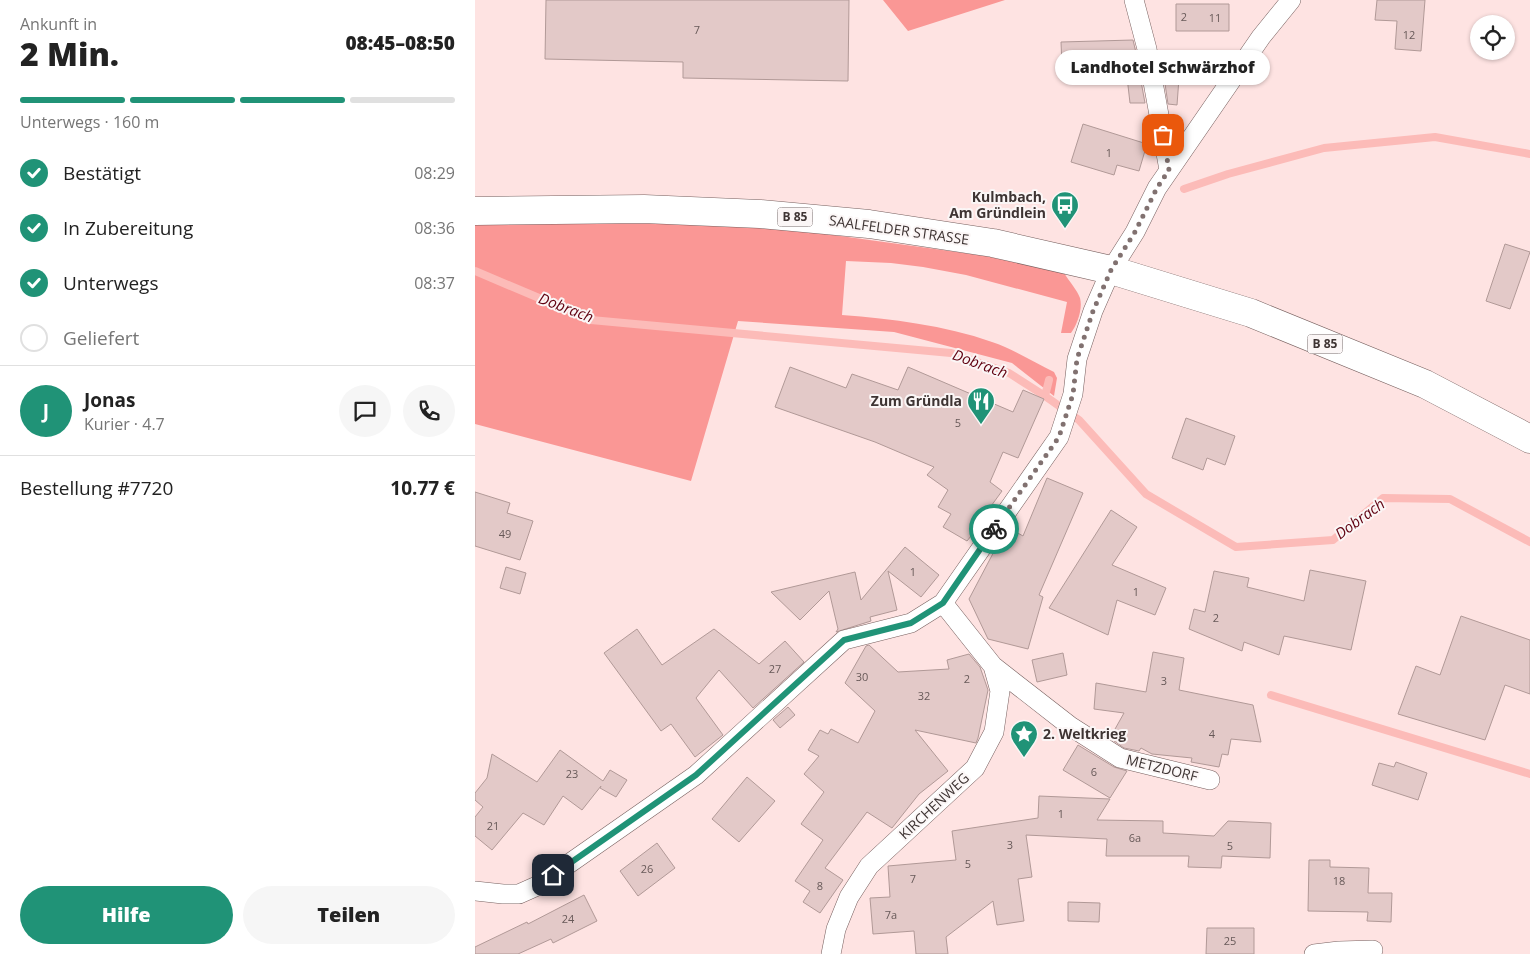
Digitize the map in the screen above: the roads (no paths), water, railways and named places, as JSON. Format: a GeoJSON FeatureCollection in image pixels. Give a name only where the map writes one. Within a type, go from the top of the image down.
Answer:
{"type":"FeatureCollection","features":[{"type":"Feature","properties":{"kind":"main road","name":"SAALFELDER STRASSE"},"geometry":{"type":"LineString","coordinates":[[475,211],[644,209],[760,214],[869,224],[993,243],[1111,270]]}},
{"type":"Feature","properties":{"kind":"main road","name":"B 85"},"geometry":{"type":"LineString","coordinates":[[1111,270],[1251,313],[1425,384],[1530,440]]}},
{"type":"Feature","properties":{"kind":"street"},"geometry":{"type":"LineString","coordinates":[[1134,0],[1147,49],[1169,170]]}},
{"type":"Feature","properties":{"kind":"street"},"geometry":{"type":"LineString","coordinates":[[475,891],[519,894],[537,886],[696,775],[844,640],[911,623],[943,603],[1059,437],[1073,394],[1077,359],[1093,311],[1111,270],[1135,232],[1157,188],[1261,37],[1291,0]]}},
{"type":"Feature","properties":{"kind":"street","name":"KIRCHENWEG"},"geometry":{"type":"LineString","coordinates":[[831,954],[836,929],[849,897],[869,866],[975,768],[994,732],[1000,692],[993,666],[943,603]]}},
{"type":"Feature","properties":{"kind":"street","name":"METZDORF"},"geometry":{"type":"LineString","coordinates":[[993,666],[1070,726],[1120,758],[1210,780]]}},
{"type":"Feature","properties":{"kind":"street"},"geometry":{"type":"LineString","coordinates":[[1314,954],[1373,950]]}},
{"type":"Feature","properties":{"kind":"waterway"},"geometry":{"type":"LineString","coordinates":[[1184,189],[1228,174],[1324,148],[1435,137],[1530,154]]}},
{"type":"Feature","properties":{"kind":"waterway","name":"Dobrach"},"geometry":{"type":"LineString","coordinates":[[475,271],[591,320],[951,353],[1009,373],[1079,420],[1146,494],[1236,547],[1333,540],[1383,498],[1450,499],[1530,542]]}},
{"type":"Feature","properties":{"kind":"waterway"},"geometry":{"type":"LineString","coordinates":[[1045,396],[1049,380]]}},
{"type":"Feature","properties":{"kind":"waterway"},"geometry":{"type":"LineString","coordinates":[[1271,695],[1530,774]]}},
{"type":"Feature","properties":{"kind":"place","name":"Landhotel Schwärzhof"},"geometry":{"type":"Point","coordinates":[1163,135]}},
{"type":"Feature","properties":{"kind":"place","name":"Kulmbach, Am Gründlein"},"geometry":{"type":"Point","coordinates":[1065,229]}},
{"type":"Feature","properties":{"kind":"place","name":"Zum Gründla"},"geometry":{"type":"Point","coordinates":[981,425]}},
{"type":"Feature","properties":{"kind":"place","name":"2. Weltkrieg"},"geometry":{"type":"Point","coordinates":[1024,758]}}]}
